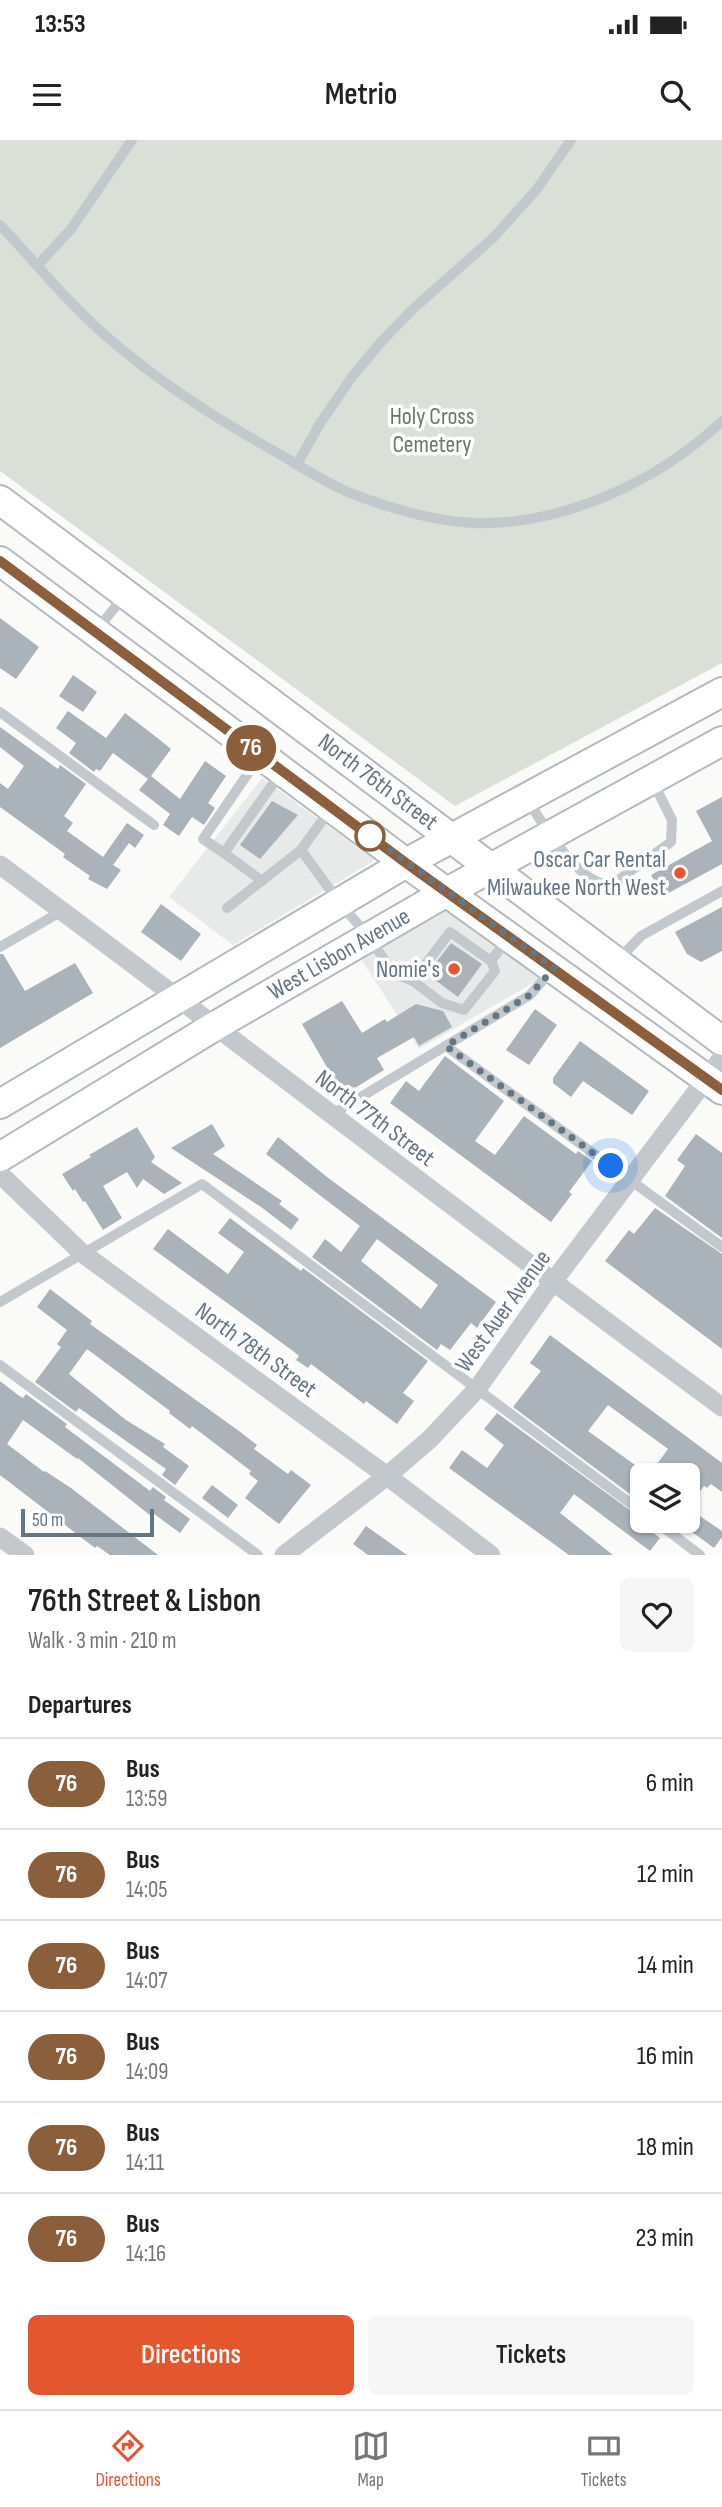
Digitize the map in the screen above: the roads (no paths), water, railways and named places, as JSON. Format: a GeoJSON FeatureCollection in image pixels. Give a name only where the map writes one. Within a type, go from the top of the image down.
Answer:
{"type":"FeatureCollection","features":[{"type":"Feature","properties":{"kind":"main road","name":"North 76th Street"},"geometry":{"type":"LineString","coordinates":[[0,500],[722,1041]]}},
{"type":"Feature","properties":{"kind":"main road","name":"North 76th Street"},"geometry":{"type":"LineString","coordinates":[[0,561],[406,863],[554,968],[717,1075]]}},
{"type":"Feature","properties":{"kind":"main road","name":"West Lisbon Avenue"},"geometry":{"type":"LineString","coordinates":[[0,1104],[406,863],[722,692]]}},
{"type":"Feature","properties":{"kind":"main road","name":"West Lisbon Avenue"},"geometry":{"type":"LineString","coordinates":[[0,1157],[215,1026],[447,892],[722,741]]}},
{"type":"Feature","properties":{"kind":"street","name":"North 77th Street"},"geometry":{"type":"LineString","coordinates":[[0,865],[552,1283],[722,1407]]}},
{"type":"Feature","properties":{"kind":"street","name":"West Auer Avenue"},"geometry":{"type":"LineString","coordinates":[[284,1555],[387,1476],[430,1439],[477,1389],[630,1180],[717,1075]]}},
{"type":"Feature","properties":{"kind":"street","name":"North 78th Street"},"geometry":{"type":"LineString","coordinates":[[0,1174],[82,1253],[491,1555]]}},
{"type":"Feature","properties":{"kind":"street"},"geometry":{"type":"LineString","coordinates":[[0,1537],[25,1555]]}},
{"type":"Feature","properties":{"kind":"lane"},"geometry":{"type":"LineString","coordinates":[[38,265],[71,229],[132,140]]}},
{"type":"Feature","properties":{"kind":"lane"},"geometry":{"type":"LineString","coordinates":[[297,464],[321,422],[352,377],[381,342],[413,309],[494,237],[537,189],[571,140]]}},
{"type":"Feature","properties":{"kind":"lane"},"geometry":{"type":"LineString","coordinates":[[0,225],[70,303],[107,338],[211,416],[349,492],[431,517],[474,523],[512,520],[550,515],[600,499],[649,476],[699,443],[722,421]]}},
{"type":"Feature","properties":{"kind":"lane"},"geometry":{"type":"LineString","coordinates":[[95,632],[126,593]]}},
{"type":"Feature","properties":{"kind":"lane"},"geometry":{"type":"LineString","coordinates":[[0,712],[154,825]]}},
{"type":"Feature","properties":{"kind":"lane"},"geometry":{"type":"LineString","coordinates":[[224,853],[272,763]]}},
{"type":"Feature","properties":{"kind":"lane"},"geometry":{"type":"LineString","coordinates":[[262,881],[203,839],[272,763]]}},
{"type":"Feature","properties":{"kind":"lane"},"geometry":{"type":"LineString","coordinates":[[526,798],[550,834],[592,880],[607,886],[614,884],[671,842],[672,820],[652,780]]}},
{"type":"Feature","properties":{"kind":"lane"},"geometry":{"type":"LineString","coordinates":[[227,908],[301,850],[331,807]]}},
{"type":"Feature","properties":{"kind":"lane"},"geometry":{"type":"LineString","coordinates":[[301,850],[369,937],[393,973],[413,982],[442,1003],[464,1010],[495,971],[491,961],[450,932],[435,956],[413,982]]}},
{"type":"Feature","properties":{"kind":"lane"},"geometry":{"type":"LineString","coordinates":[[617,962],[641,936],[722,891]]}},
{"type":"Feature","properties":{"kind":"lane"},"geometry":{"type":"LineString","coordinates":[[0,947],[62,911]]}},
{"type":"Feature","properties":{"kind":"lane"},"geometry":{"type":"LineString","coordinates":[[491,961],[509,936]]}},
{"type":"Feature","properties":{"kind":"lane"},"geometry":{"type":"LineString","coordinates":[[330,1115],[530,995],[554,968]]}},
{"type":"Feature","properties":{"kind":"lane"},"geometry":{"type":"LineString","coordinates":[[470,981],[481,989]]}},
{"type":"Feature","properties":{"kind":"lane"},"geometry":{"type":"LineString","coordinates":[[446,1046],[722,1247]]}},
{"type":"Feature","properties":{"kind":"lane"},"geometry":{"type":"LineString","coordinates":[[0,1302],[202,1184],[630,1503]]}},
{"type":"Feature","properties":{"kind":"lane"},"geometry":{"type":"LineString","coordinates":[[0,1365],[258,1555]]}},
{"type":"Feature","properties":{"kind":"lane"},"geometry":{"type":"LineString","coordinates":[[671,1533],[701,1555]]}},
{"type":"Feature","properties":{"kind":"place","name":"Oscar Car Rental Milwaukee North West"},"geometry":{"type":"Point","coordinates":[680,873]}},
{"type":"Feature","properties":{"kind":"place","name":"Nomie's"},"geometry":{"type":"Point","coordinates":[454,969]}},
{"type":"Feature","properties":{"kind":"park label","name":"Holy Cross Cemetery"},"geometry":{"type":"Point","coordinates":[432,430]}}]}
